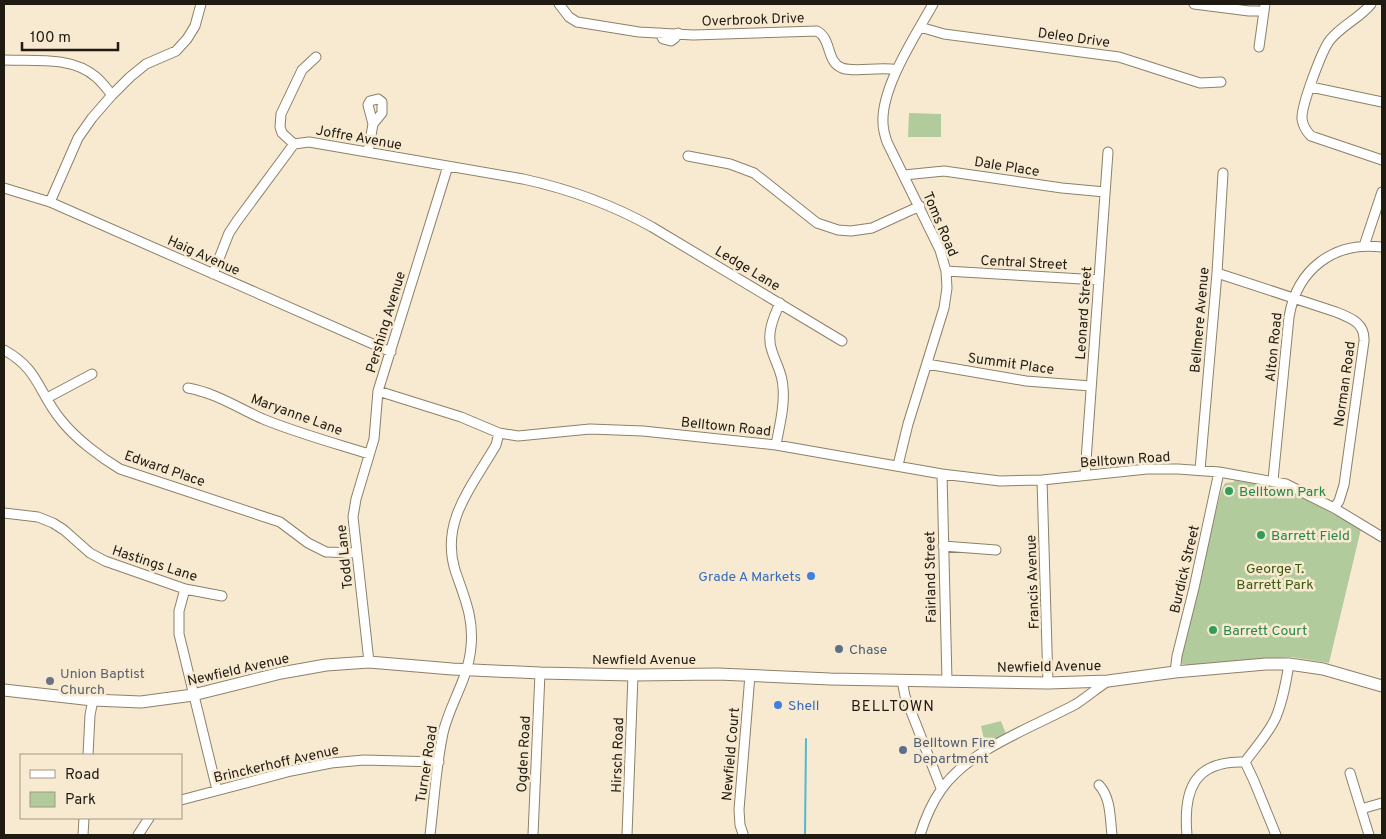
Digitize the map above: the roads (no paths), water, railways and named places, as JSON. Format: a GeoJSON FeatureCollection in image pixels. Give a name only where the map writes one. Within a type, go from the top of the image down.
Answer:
{"type":"FeatureCollection","features":[{"type":"Feature","properties":{"kind":"main road","name":"Newfield Avenue"},"geometry":{"type":"LineString","coordinates":[[4,690],[93,700],[141,702],[193,695],[281,673],[326,665],[369,662],[468,670],[540,673],[750,675],[1048,683],[1108,680],[1266,664],[1289,664],[1318,668],[1382,686]]}},
{"type":"Feature","properties":{"kind":"street"},"geometry":{"type":"LineString","coordinates":[[50,202],[78,138],[112,95],[130,77],[146,64],[176,51],[187,39],[194,26],[201,4]]}},
{"type":"Feature","properties":{"kind":"street","name":"Overbrook Drive"},"geometry":{"type":"LineString","coordinates":[[559,4],[569,17],[586,24],[610,26],[639,32],[693,35],[817,31],[824,36],[835,63],[844,69],[886,68],[898,70]]}},
{"type":"Feature","properties":{"kind":"street","name":"Toms Road"},"geometry":{"type":"LineString","coordinates":[[898,465],[908,424],[947,298],[946,271],[940,250],[888,142],[882,122],[886,99],[898,70],[933,4]]}},
{"type":"Feature","properties":{"kind":"street"},"geometry":{"type":"LineString","coordinates":[[1194,4],[1249,11],[1264,7],[1259,47]]}},
{"type":"Feature","properties":{"kind":"street"},"geometry":{"type":"LineString","coordinates":[[1371,4],[1339,31],[1326,45],[1302,114],[1305,130],[1311,136],[1382,160]]}},
{"type":"Feature","properties":{"kind":"street","name":"Deleo Drive"},"geometry":{"type":"LineString","coordinates":[[920,28],[944,34],[1119,57],[1200,82],[1221,82]]}},
{"type":"Feature","properties":{"kind":"street"},"geometry":{"type":"LineString","coordinates":[[213,274],[229,233],[237,220],[294,144],[282,133],[280,127],[281,114],[302,70],[316,57]]}},
{"type":"Feature","properties":{"kind":"street"},"geometry":{"type":"LineString","coordinates":[[4,60],[62,62],[81,67],[96,77],[112,95]]}},
{"type":"Feature","properties":{"kind":"street"},"geometry":{"type":"LineString","coordinates":[[1311,87],[1382,102]]}},
{"type":"Feature","properties":{"kind":"street"},"geometry":{"type":"LineString","coordinates":[[368,152],[373,124]]}},
{"type":"Feature","properties":{"kind":"street","name":"Joffre Avenue"},"geometry":{"type":"LineString","coordinates":[[294,144],[309,142],[368,152],[541,183],[572,192]]}},
{"type":"Feature","properties":{"kind":"street","name":"Leonard Street"},"geometry":{"type":"LineString","coordinates":[[1085,475],[1108,152]]}},
{"type":"Feature","properties":{"kind":"street"},"geometry":{"type":"LineString","coordinates":[[688,156],[730,164],[754,173],[817,223],[838,230],[851,231],[872,228],[920,206]]}},
{"type":"Feature","properties":{"kind":"street","name":"Pershing Avenue"},"geometry":{"type":"LineString","coordinates":[[448,166],[378,391],[461,418],[499,433]]}},
{"type":"Feature","properties":{"kind":"street","name":"Dale Place"},"geometry":{"type":"LineString","coordinates":[[904,175],[944,171],[1062,188],[1105,192]]}},
{"type":"Feature","properties":{"kind":"street","name":"Bellmere Avenue"},"geometry":{"type":"LineString","coordinates":[[1200,470],[1217,273],[1223,173]]}},
{"type":"Feature","properties":{"kind":"street","name":"Haig Avenue"},"geometry":{"type":"LineString","coordinates":[[4,188],[50,202],[391,352]]}},
{"type":"Feature","properties":{"kind":"street","name":"Ledge Lane"},"geometry":{"type":"LineString","coordinates":[[572,192],[622,210],[780,304],[772,319],[770,333],[772,351],[781,374],[784,391],[776,445]]}},
{"type":"Feature","properties":{"kind":"street"},"geometry":{"type":"LineString","coordinates":[[1364,246],[1382,192]]}},
{"type":"Feature","properties":{"kind":"street","name":"Alton Road"},"geometry":{"type":"LineString","coordinates":[[1273,480],[1289,317],[1293,299],[1308,274],[1319,261],[1339,252],[1364,246],[1382,247]]}},
{"type":"Feature","properties":{"kind":"street","name":"Central Street"},"geometry":{"type":"LineString","coordinates":[[946,271],[1099,280]]}},
{"type":"Feature","properties":{"kind":"street","name":"Norman Road"},"geometry":{"type":"LineString","coordinates":[[1217,273],[1336,312],[1354,320],[1362,328],[1364,334],[1344,485],[1339,501],[1334,508]]}},
{"type":"Feature","properties":{"kind":"street"},"geometry":{"type":"LineString","coordinates":[[780,304],[842,341]]}},
{"type":"Feature","properties":{"kind":"street","name":"Edward Place"},"geometry":{"type":"LineString","coordinates":[[4,350],[26,365],[54,411],[72,432],[120,469],[280,522],[308,543],[326,552],[335,554],[356,553]]}},
{"type":"Feature","properties":{"kind":"street","name":"Summit Place"},"geometry":{"type":"LineString","coordinates":[[927,364],[1026,381],[1091,386]]}},
{"type":"Feature","properties":{"kind":"street"},"geometry":{"type":"LineString","coordinates":[[47,398],[92,374]]}},
{"type":"Feature","properties":{"kind":"street","name":"Maryanne Lane"},"geometry":{"type":"LineString","coordinates":[[188,388],[204,391],[263,419],[369,454]]}},
{"type":"Feature","properties":{"kind":"street","name":"Todd Lane"},"geometry":{"type":"LineString","coordinates":[[369,662],[353,517],[356,499],[374,439],[378,391]]}},
{"type":"Feature","properties":{"kind":"street","name":"Belltown Road"},"geometry":{"type":"LineString","coordinates":[[499,433],[518,436],[590,429],[615,429],[776,445],[942,474],[1000,482],[1042,480],[1155,469],[1220,472],[1273,480],[1292,486],[1334,508],[1382,537]]}},
{"type":"Feature","properties":{"kind":"street"},"geometry":{"type":"LineString","coordinates":[[468,670],[472,621],[453,564],[451,549],[452,531],[457,511],[496,445],[499,433]]}},
{"type":"Feature","properties":{"kind":"street","name":"Burdick Street"},"geometry":{"type":"LineString","coordinates":[[1175,672],[1177,656],[1220,472]]}},
{"type":"Feature","properties":{"kind":"street","name":"Fairland Street"},"geometry":{"type":"LineString","coordinates":[[942,474],[947,681]]}},
{"type":"Feature","properties":{"kind":"street","name":"Francis Avenue"},"geometry":{"type":"LineString","coordinates":[[1042,480],[1048,683]]}},
{"type":"Feature","properties":{"kind":"street","name":"Hastings Lane"},"geometry":{"type":"LineString","coordinates":[[4,513],[38,517],[53,522],[104,561],[185,588],[222,596]]}},
{"type":"Feature","properties":{"kind":"street"},"geometry":{"type":"LineString","coordinates":[[943,546],[996,550]]}},
{"type":"Feature","properties":{"kind":"street"},"geometry":{"type":"LineString","coordinates":[[185,588],[178,624],[193,695],[217,790]]}},
{"type":"Feature","properties":{"kind":"street"},"geometry":{"type":"LineString","coordinates":[[1245,762],[1275,718],[1286,684],[1289,664]]}},
{"type":"Feature","properties":{"kind":"street","name":"Turner Road"},"geometry":{"type":"LineString","coordinates":[[430,835],[443,733],[468,670]]}},
{"type":"Feature","properties":{"kind":"street","name":"Ogden Road"},"geometry":{"type":"LineString","coordinates":[[533,835],[540,673]]}},
{"type":"Feature","properties":{"kind":"street","name":"Hirsch Road"},"geometry":{"type":"LineString","coordinates":[[627,835],[633,675]]}},
{"type":"Feature","properties":{"kind":"street","name":"Newfield Court"},"geometry":{"type":"LineString","coordinates":[[743,834],[739,810],[750,675]]}},
{"type":"Feature","properties":{"kind":"street"},"geometry":{"type":"LineString","coordinates":[[902,680],[905,696],[942,788]]}},
{"type":"Feature","properties":{"kind":"street"},"geometry":{"type":"LineString","coordinates":[[923,835],[930,808],[942,788],[958,772],[979,755],[1078,703],[1108,680]]}},
{"type":"Feature","properties":{"kind":"street"},"geometry":{"type":"LineString","coordinates":[[88,754],[90,715],[93,700]]}},
{"type":"Feature","properties":{"kind":"street","name":"Brinckerhoff Avenue"},"geometry":{"type":"LineString","coordinates":[[182,800],[331,762],[364,760],[439,762]]}},
{"type":"Feature","properties":{"kind":"street"},"geometry":{"type":"LineString","coordinates":[[1187,835],[1186,813],[1188,795],[1202,773],[1220,763],[1245,762]]}},
{"type":"Feature","properties":{"kind":"street"},"geometry":{"type":"LineString","coordinates":[[1245,762],[1276,835]]}},
{"type":"Feature","properties":{"kind":"street"},"geometry":{"type":"LineString","coordinates":[[1350,773],[1369,835]]}},
{"type":"Feature","properties":{"kind":"street"},"geometry":{"type":"LineString","coordinates":[[1099,785],[1104,790],[1112,835]]}},
{"type":"Feature","properties":{"kind":"street"},"geometry":{"type":"LineString","coordinates":[[1362,809],[1382,802]]}},
{"type":"Feature","properties":{"kind":"street"},"geometry":{"type":"LineString","coordinates":[[83,835],[84,819]]}},
{"type":"Feature","properties":{"kind":"street"},"geometry":{"type":"LineString","coordinates":[[138,835],[146,821]]}},
{"type":"Feature","properties":{"kind":"waterway"},"geometry":{"type":"LineString","coordinates":[[805,835],[806,739]]}},
{"type":"Feature","properties":{"kind":"place","name":"Belltown Park"},"geometry":{"type":"Point","coordinates":[1229,491]}},
{"type":"Feature","properties":{"kind":"place","name":"Barrett Field"},"geometry":{"type":"Point","coordinates":[1261,535]}},
{"type":"Feature","properties":{"kind":"place","name":"Grade A Markets"},"geometry":{"type":"Point","coordinates":[811,576]}},
{"type":"Feature","properties":{"kind":"place","name":"Barrett Court"},"geometry":{"type":"Point","coordinates":[1213,630]}},
{"type":"Feature","properties":{"kind":"place","name":"Chase"},"geometry":{"type":"Point","coordinates":[839,649]}},
{"type":"Feature","properties":{"kind":"place","name":"Union Baptist Church"},"geometry":{"type":"Point","coordinates":[50,681]}},
{"type":"Feature","properties":{"kind":"place","name":"Shell"},"geometry":{"type":"Point","coordinates":[778,705]}},
{"type":"Feature","properties":{"kind":"place","name":"Belltown Fire Department"},"geometry":{"type":"Point","coordinates":[903,750]}},
{"type":"Feature","properties":{"kind":"district","name":"BELLTOWN"},"geometry":{"type":"Point","coordinates":[893,706]}},
{"type":"Feature","properties":{"kind":"park label","name":"George T. Barrett Park"},"geometry":{"type":"Point","coordinates":[1275,576]}}]}
